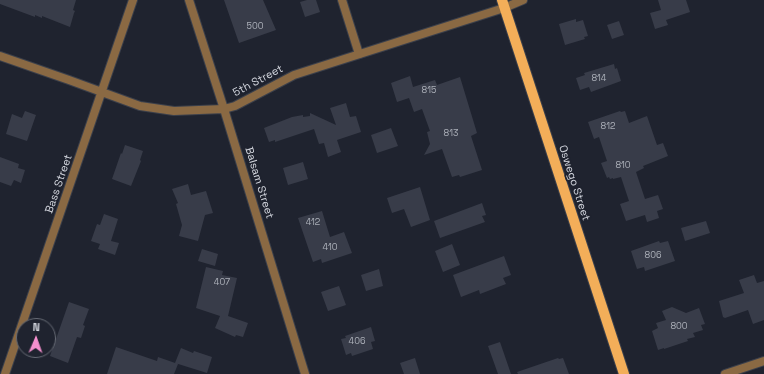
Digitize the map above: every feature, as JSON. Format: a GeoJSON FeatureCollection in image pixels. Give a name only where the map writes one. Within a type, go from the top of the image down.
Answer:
{"type":"FeatureCollection","features":[{"type":"Feature","properties":{"kind":"main road","name":"Oswego Street"},"geometry":{"type":"LineString","coordinates":[[503,4],[624,374]]}},
{"type":"Feature","properties":{"kind":"street","name":"Bass Street"},"geometry":{"type":"LineString","coordinates":[[5,374],[133,0]]}},
{"type":"Feature","properties":{"kind":"street","name":"Balsam Street"},"geometry":{"type":"LineString","coordinates":[[189,0],[305,374]]}},
{"type":"Feature","properties":{"kind":"street"},"geometry":{"type":"LineString","coordinates":[[342,0],[359,54]]}},
{"type":"Feature","properties":{"kind":"street","name":"5th Street"},"geometry":{"type":"LineString","coordinates":[[0,56],[140,106],[174,111],[224,109],[235,106],[294,75],[503,4],[523,0]]}},
{"type":"Feature","properties":{"kind":"street"},"geometry":{"type":"LineString","coordinates":[[725,374],[764,361]]}},
{"type":"Feature","properties":{"kind":"building"},"geometry":{"type":"Polygon","coordinates":[[[0,0],[76,0],[73,10],[75,11],[70,27],[42,16],[42,18],[35,15],[35,17],[0,4],[0,0]]]}},
{"type":"Feature","properties":{"kind":"building"},"geometry":{"type":"Polygon","coordinates":[[[224,0],[263,0],[276,30],[239,43],[224,0]]]}},
{"type":"Feature","properties":{"kind":"building"},"geometry":{"type":"Polygon","coordinates":[[[316,0],[320,12],[305,17],[300,2],[316,0]]]}},
{"type":"Feature","properties":{"kind":"building"},"geometry":{"type":"Polygon","coordinates":[[[658,0],[686,0],[690,12],[666,20],[668,25],[655,29],[650,13],[661,10],[658,0]]]}},
{"type":"Feature","properties":{"kind":"building"},"geometry":{"type":"Polygon","coordinates":[[[576,19],[576,22],[583,20],[588,36],[584,37],[585,39],[565,45],[559,24],[576,19]]]}},
{"type":"Feature","properties":{"kind":"building"},"geometry":{"type":"Polygon","coordinates":[[[619,21],[624,35],[612,39],[607,25],[619,21]]]}},
{"type":"Feature","properties":{"kind":"building"},"geometry":{"type":"Polygon","coordinates":[[[614,64],[615,69],[617,68],[621,81],[591,92],[589,87],[580,90],[576,78],[585,75],[584,73],[614,64]]]}},
{"type":"Feature","properties":{"kind":"building"},"geometry":{"type":"Polygon","coordinates":[[[410,76],[413,87],[435,80],[437,85],[460,77],[477,133],[471,136],[482,170],[460,177],[459,175],[452,177],[442,149],[424,155],[430,144],[427,132],[430,131],[422,109],[414,112],[409,98],[397,102],[391,83],[410,76]]]}},
{"type":"Feature","properties":{"kind":"building"},"geometry":{"type":"Polygon","coordinates":[[[346,103],[350,117],[356,116],[361,132],[337,140],[341,152],[328,157],[324,143],[319,144],[314,129],[275,142],[275,140],[269,142],[264,128],[292,117],[303,115],[303,117],[310,116],[310,113],[336,125],[330,108],[346,103]]]}},
{"type":"Feature","properties":{"kind":"building"},"geometry":{"type":"Polygon","coordinates":[[[25,111],[36,115],[27,141],[6,134],[12,114],[22,118],[25,111]]]}},
{"type":"Feature","properties":{"kind":"building"},"geometry":{"type":"Polygon","coordinates":[[[620,111],[625,111],[629,123],[647,116],[657,145],[663,143],[668,156],[643,166],[644,168],[636,172],[645,199],[658,195],[663,209],[657,211],[659,218],[647,222],[645,215],[626,221],[620,204],[629,201],[621,177],[613,179],[610,179],[609,177],[607,178],[601,163],[607,161],[599,137],[594,139],[588,122],[620,111]]]}},
{"type":"Feature","properties":{"kind":"building"},"geometry":{"type":"Polygon","coordinates":[[[391,128],[398,146],[377,153],[371,135],[391,128]]]}},
{"type":"Feature","properties":{"kind":"building"},"geometry":{"type":"Polygon","coordinates":[[[125,145],[143,151],[141,161],[131,186],[112,179],[125,145]]]}},
{"type":"Feature","properties":{"kind":"building"},"geometry":{"type":"Polygon","coordinates":[[[0,157],[19,164],[18,168],[25,170],[21,183],[14,180],[11,186],[0,182],[0,157]]]}},
{"type":"Feature","properties":{"kind":"building"},"geometry":{"type":"Polygon","coordinates":[[[303,162],[308,179],[288,185],[283,168],[303,162]]]}},
{"type":"Feature","properties":{"kind":"building"},"geometry":{"type":"Polygon","coordinates":[[[188,184],[191,195],[206,191],[213,213],[205,215],[198,241],[179,236],[182,225],[176,204],[178,203],[172,189],[188,184]]]}},
{"type":"Feature","properties":{"kind":"building"},"geometry":{"type":"Polygon","coordinates":[[[420,187],[430,220],[411,227],[404,209],[392,213],[387,198],[420,187]]]}},
{"type":"Feature","properties":{"kind":"building"},"geometry":{"type":"Polygon","coordinates":[[[482,203],[486,215],[482,216],[485,222],[440,238],[434,221],[482,203]]]}},
{"type":"Feature","properties":{"kind":"building"},"geometry":{"type":"Polygon","coordinates":[[[322,211],[330,237],[344,232],[352,253],[322,263],[321,259],[313,262],[298,218],[322,211]]]}},
{"type":"Feature","properties":{"kind":"building"},"geometry":{"type":"Polygon","coordinates":[[[104,214],[118,219],[111,241],[119,243],[115,255],[98,249],[100,244],[91,241],[97,224],[100,225],[104,214]]]}},
{"type":"Feature","properties":{"kind":"building"},"geometry":{"type":"Polygon","coordinates":[[[706,221],[710,233],[685,241],[681,228],[706,221]]]}},
{"type":"Feature","properties":{"kind":"building"},"geometry":{"type":"Polygon","coordinates":[[[659,241],[660,243],[668,241],[675,261],[645,271],[644,267],[637,269],[631,251],[659,241]]]}},
{"type":"Feature","properties":{"kind":"building"},"geometry":{"type":"Polygon","coordinates":[[[452,244],[460,265],[443,272],[435,251],[452,244]]]}},
{"type":"Feature","properties":{"kind":"building"},"geometry":{"type":"Polygon","coordinates":[[[202,249],[218,254],[215,266],[198,261],[202,249]]]}},
{"type":"Feature","properties":{"kind":"building"},"geometry":{"type":"Polygon","coordinates":[[[504,256],[511,275],[503,278],[506,284],[480,294],[479,290],[461,297],[453,275],[504,256]]]}},
{"type":"Feature","properties":{"kind":"building"},"geometry":{"type":"Polygon","coordinates":[[[206,267],[223,271],[222,275],[237,278],[228,316],[248,323],[243,337],[236,335],[235,337],[215,328],[220,316],[196,308],[206,267]]]}},
{"type":"Feature","properties":{"kind":"building"},"geometry":{"type":"Polygon","coordinates":[[[379,269],[383,286],[366,291],[361,275],[379,269]]]}},
{"type":"Feature","properties":{"kind":"building"},"geometry":{"type":"Polygon","coordinates":[[[754,275],[757,283],[764,281],[764,320],[753,324],[748,310],[725,318],[723,317],[719,301],[744,293],[739,280],[754,275]]]}},
{"type":"Feature","properties":{"kind":"building"},"geometry":{"type":"Polygon","coordinates":[[[339,286],[346,305],[328,311],[321,292],[339,286]]]}},
{"type":"Feature","properties":{"kind":"building"},"geometry":{"type":"Polygon","coordinates":[[[69,302],[89,309],[83,325],[85,326],[81,338],[77,337],[68,363],[55,358],[56,339],[69,302]]]}},
{"type":"Feature","properties":{"kind":"building"},"geometry":{"type":"Polygon","coordinates":[[[672,307],[686,313],[699,308],[705,324],[701,325],[703,330],[693,333],[695,337],[687,339],[688,341],[658,350],[652,331],[658,328],[656,323],[666,320],[662,311],[672,307]]]}},
{"type":"Feature","properties":{"kind":"building"},"geometry":{"type":"Polygon","coordinates":[[[371,327],[375,341],[371,342],[373,349],[352,356],[351,353],[346,355],[341,339],[346,338],[345,336],[371,327]]]}},
{"type":"Feature","properties":{"kind":"building"},"geometry":{"type":"Polygon","coordinates":[[[500,342],[511,374],[498,374],[488,346],[500,342]]]}},
{"type":"Feature","properties":{"kind":"building"},"geometry":{"type":"Polygon","coordinates":[[[116,347],[157,361],[158,357],[178,364],[174,374],[107,374],[116,347]]]}},
{"type":"Feature","properties":{"kind":"building"},"geometry":{"type":"Polygon","coordinates":[[[181,348],[193,353],[194,351],[212,357],[207,373],[175,363],[181,348]]]}},
{"type":"Feature","properties":{"kind":"building"},"geometry":{"type":"Polygon","coordinates":[[[415,358],[420,374],[404,374],[400,363],[415,358]]]}},
{"type":"Feature","properties":{"kind":"building"},"geometry":{"type":"Polygon","coordinates":[[[558,358],[563,358],[569,374],[518,374],[517,372],[558,358]]]}}]}
